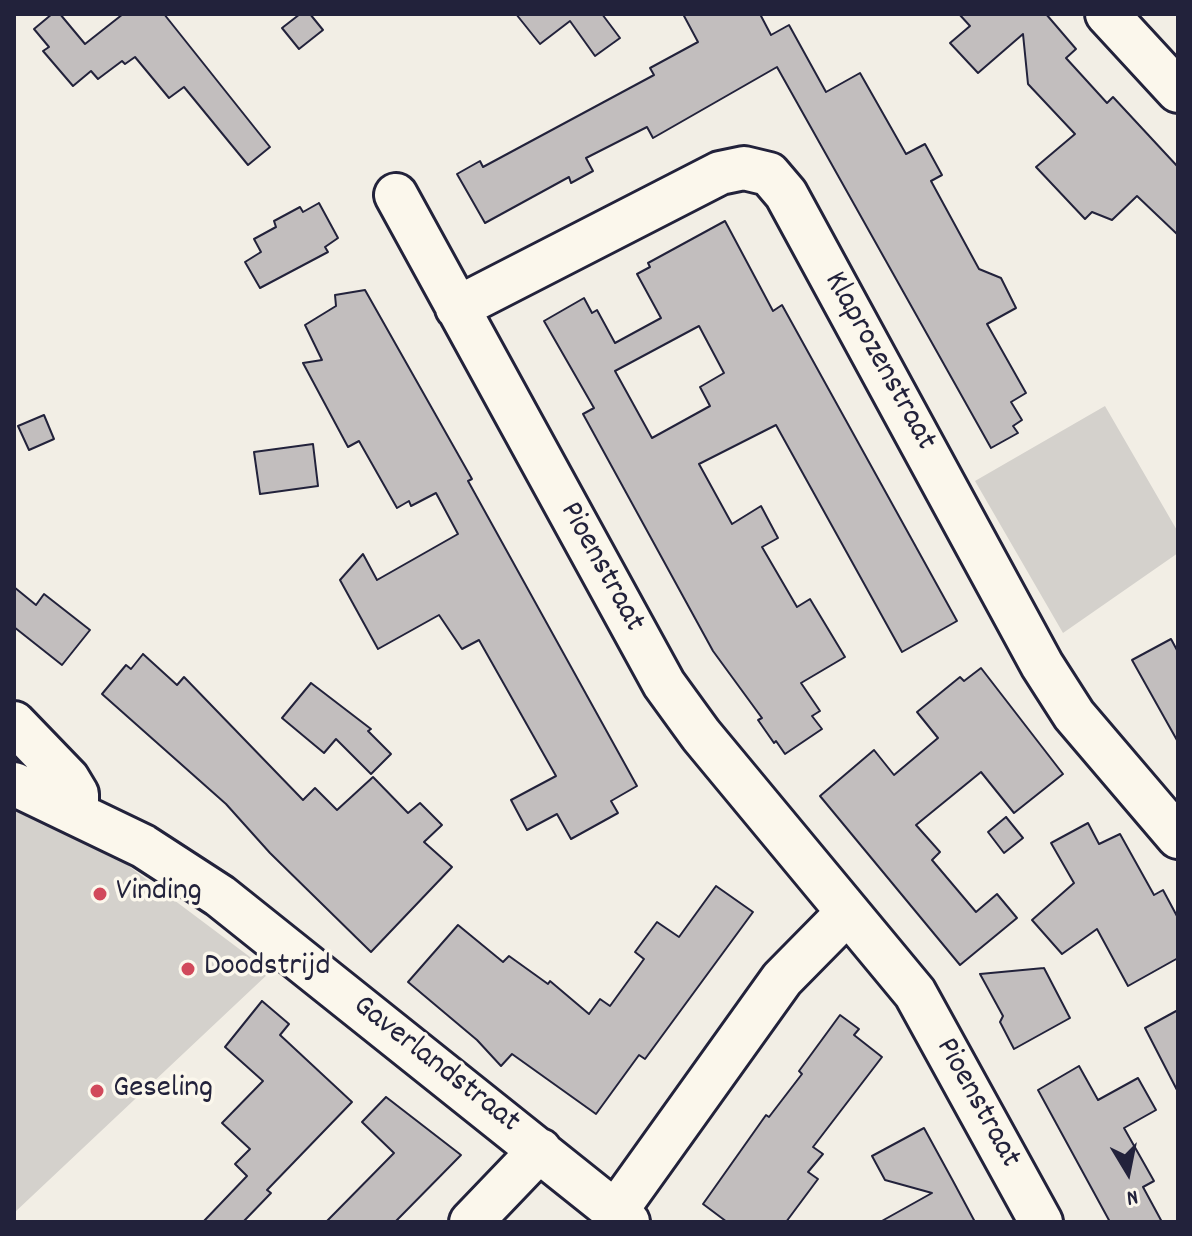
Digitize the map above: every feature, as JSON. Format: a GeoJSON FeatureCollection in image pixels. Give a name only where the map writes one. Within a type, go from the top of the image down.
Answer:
{"type":"FeatureCollection","features":[{"type":"Feature","properties":{"kind":"street"},"geometry":{"type":"LineString","coordinates":[[1107,14],[1178,91]]}},
{"type":"Feature","properties":{"kind":"street","name":"Klaprozenstraat"},"geometry":{"type":"LineString","coordinates":[[457,308],[720,173],[744,168],[769,174],[786,194],[1042,665],[1074,715],[1178,837]]}},
{"type":"Feature","properties":{"kind":"street","name":"Pioenstraat"},"geometry":{"type":"LineString","coordinates":[[396,195],[664,684],[701,735],[915,993],[1041,1222]]}},
{"type":"Feature","properties":{"kind":"street"},"geometry":{"type":"LineString","coordinates":[[14,723],[68,779],[77,794],[77,812]]}},
{"type":"Feature","properties":{"kind":"street","name":"Gaverlandstraat"},"geometry":{"type":"LineString","coordinates":[[14,784],[143,846],[220,896],[622,1216]]}},
{"type":"Feature","properties":{"kind":"street"},"geometry":{"type":"LineString","coordinates":[[622,1216],[782,979],[848,912]]}},
{"type":"Feature","properties":{"kind":"street"},"geometry":{"type":"LineString","coordinates":[[471,1222],[540,1150]]}},
{"type":"Feature","properties":{"kind":"shaded area"},"geometry":{"type":"Polygon","coordinates":[[[1105,406],[1178,532],[1178,553],[1063,633],[975,481],[1105,406]]]}},
{"type":"Feature","properties":{"kind":"shaded area"},"geometry":{"type":"Polygon","coordinates":[[[14,809],[106,849],[270,972],[14,1213],[14,809]]]}},
{"type":"Feature","properties":{"kind":"building"},"geometry":{"type":"Polygon","coordinates":[[[52,14],[60,14],[85,44],[123,14],[164,14],[270,147],[248,165],[184,87],[169,98],[135,57],[125,64],[122,61],[98,79],[91,71],[73,86],[43,51],[49,47],[34,29],[52,14]]]}},
{"type":"Feature","properties":{"kind":"building"},"geometry":{"type":"Polygon","coordinates":[[[300,14],[310,14],[323,30],[299,49],[282,28],[300,14]]]}},
{"type":"Feature","properties":{"kind":"building"},"geometry":{"type":"Polygon","coordinates":[[[516,14],[602,14],[620,38],[595,56],[570,21],[540,44],[516,14]]]}},
{"type":"Feature","properties":{"kind":"building"},"geometry":{"type":"Polygon","coordinates":[[[683,14],[760,14],[771,35],[789,25],[826,92],[860,73],[906,154],[925,144],[942,175],[931,181],[979,269],[1001,278],[1016,308],[987,324],[1026,393],[1011,402],[1022,420],[1013,426],[1018,433],[991,448],[777,67],[653,138],[647,127],[586,158],[593,171],[571,183],[569,177],[485,223],[457,174],[480,161],[483,167],[654,75],[650,68],[698,42],[683,14]]]}},
{"type":"Feature","properties":{"kind":"building"},"geometry":{"type":"Polygon","coordinates":[[[959,14],[1046,14],[1076,49],[1066,58],[1107,103],[1113,97],[1178,167],[1178,235],[1137,196],[1112,220],[1092,212],[1085,219],[1036,167],[1075,134],[1028,84],[1023,34],[978,73],[950,43],[970,26],[959,14]]]}},
{"type":"Feature","properties":{"kind":"building"},"geometry":{"type":"Polygon","coordinates":[[[319,203],[338,238],[325,247],[328,252],[260,288],[245,262],[261,252],[254,239],[276,227],[274,221],[300,207],[303,212],[319,203]]]}},
{"type":"Feature","properties":{"kind":"building"},"geometry":{"type":"Polygon","coordinates":[[[725,221],[773,311],[782,305],[957,621],[902,652],[776,425],[699,464],[732,524],[761,506],[778,538],[762,547],[797,607],[810,599],[845,657],[801,683],[820,711],[812,716],[822,729],[785,754],[776,741],[774,743],[758,720],[762,718],[713,651],[583,414],[594,408],[544,321],[584,298],[592,313],[597,310],[615,343],[661,318],[637,274],[650,267],[648,263],[725,221]],[[699,326],[615,371],[652,438],[710,406],[700,387],[724,373],[699,326]]]}},
{"type":"Feature","properties":{"kind":"building"},"geometry":{"type":"Polygon","coordinates":[[[365,290],[472,479],[468,481],[637,786],[611,801],[618,813],[571,839],[557,814],[527,830],[511,800],[556,776],[479,640],[462,649],[439,615],[378,649],[340,580],[363,554],[377,580],[458,534],[436,493],[411,506],[409,501],[397,508],[359,441],[348,447],[303,363],[322,360],[305,325],[336,306],[335,295],[365,290]]]}},
{"type":"Feature","properties":{"kind":"building"},"geometry":{"type":"Polygon","coordinates":[[[44,415],[54,439],[29,450],[18,426],[44,415]]]}},
{"type":"Feature","properties":{"kind":"building"},"geometry":{"type":"Polygon","coordinates":[[[313,444],[318,486],[260,494],[254,452],[313,444]]]}},
{"type":"Feature","properties":{"kind":"building"},"geometry":{"type":"Polygon","coordinates":[[[14,587],[36,605],[44,594],[90,630],[62,665],[14,627],[14,587]]]}},
{"type":"Feature","properties":{"kind":"building"},"geometry":{"type":"Polygon","coordinates":[[[1171,639],[1178,652],[1178,742],[1132,660],[1171,639]]]}},
{"type":"Feature","properties":{"kind":"building"},"geometry":{"type":"Polygon","coordinates":[[[143,654],[177,685],[184,677],[303,800],[315,788],[337,810],[373,777],[408,813],[420,803],[442,825],[424,842],[452,867],[371,952],[270,853],[226,804],[102,694],[126,665],[131,669],[143,654]]]}},
{"type":"Feature","properties":{"kind":"building"},"geometry":{"type":"Polygon","coordinates":[[[981,668],[1063,774],[1014,813],[981,772],[916,825],[940,852],[932,860],[976,912],[997,894],[1017,918],[960,965],[820,796],[874,750],[894,775],[938,738],[917,712],[960,677],[964,681],[981,668]]]}},
{"type":"Feature","properties":{"kind":"building"},"geometry":{"type":"Polygon","coordinates":[[[311,683],[371,729],[368,731],[391,754],[371,774],[336,739],[324,753],[282,718],[311,683]]]}},
{"type":"Feature","properties":{"kind":"building"},"geometry":{"type":"Polygon","coordinates":[[[1006,817],[1023,838],[1004,853],[988,832],[1006,817]]]}},
{"type":"Feature","properties":{"kind":"building"},"geometry":{"type":"Polygon","coordinates":[[[1088,823],[1099,844],[1120,834],[1154,895],[1163,890],[1178,918],[1178,958],[1128,986],[1097,929],[1062,954],[1032,920],[1074,883],[1051,843],[1088,823]]]}},
{"type":"Feature","properties":{"kind":"building"},"geometry":{"type":"Polygon","coordinates":[[[716,886],[753,912],[645,1059],[639,1055],[596,1114],[512,1054],[501,1066],[477,1040],[408,982],[458,925],[503,962],[509,956],[548,984],[550,981],[589,1014],[600,999],[610,1006],[644,959],[635,952],[657,922],[679,937],[716,886]]]}},
{"type":"Feature","properties":{"kind":"building"},"geometry":{"type":"Polygon","coordinates":[[[1044,968],[1070,1018],[1014,1049],[1000,1022],[1003,1016],[980,974],[1044,968]]]}},
{"type":"Feature","properties":{"kind":"building"},"geometry":{"type":"Polygon","coordinates":[[[262,1001],[289,1024],[280,1035],[352,1102],[267,1190],[271,1193],[243,1222],[203,1222],[247,1176],[235,1164],[250,1149],[222,1123],[263,1081],[225,1047],[262,1001]]]}},
{"type":"Feature","properties":{"kind":"building"},"geometry":{"type":"Polygon","coordinates":[[[1178,1010],[1178,1092],[1145,1028],[1178,1010]]]}},
{"type":"Feature","properties":{"kind":"building"},"geometry":{"type":"Polygon","coordinates":[[[840,1015],[859,1029],[854,1035],[882,1057],[813,1147],[823,1154],[808,1172],[818,1179],[786,1222],[727,1222],[703,1204],[766,1115],[769,1117],[802,1074],[799,1071],[840,1015]]]}},
{"type":"Feature","properties":{"kind":"building"},"geometry":{"type":"Polygon","coordinates":[[[1079,1066],[1098,1100],[1138,1078],[1156,1110],[1124,1128],[1154,1181],[1143,1187],[1162,1222],[1110,1222],[1038,1090],[1079,1066]]]}},
{"type":"Feature","properties":{"kind":"building"},"geometry":{"type":"Polygon","coordinates":[[[386,1097],[461,1155],[395,1222],[326,1222],[394,1153],[362,1122],[386,1097]]]}},
{"type":"Feature","properties":{"kind":"building"},"geometry":{"type":"Polygon","coordinates":[[[924,1128],[975,1222],[880,1222],[932,1193],[885,1180],[872,1156],[924,1128]]]}},
{"type":"Feature","properties":{"kind":"place","name":"Vinding"},"geometry":{"type":"Point","coordinates":[100,894]}},
{"type":"Feature","properties":{"kind":"place","name":"Doodstrijd"},"geometry":{"type":"Point","coordinates":[188,969]}},
{"type":"Feature","properties":{"kind":"place","name":"Geseling"},"geometry":{"type":"Point","coordinates":[97,1091]}}]}
